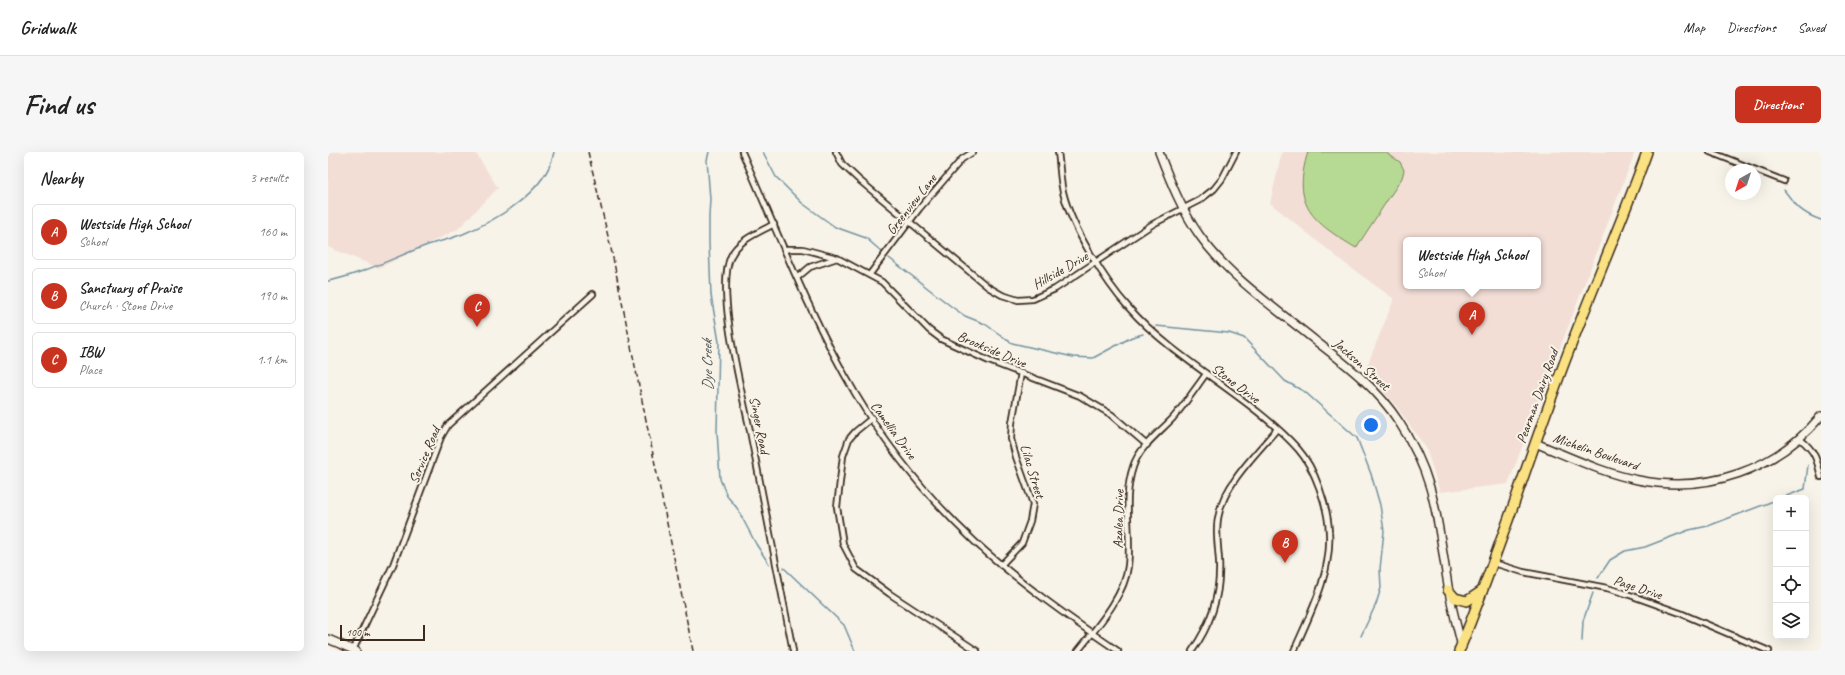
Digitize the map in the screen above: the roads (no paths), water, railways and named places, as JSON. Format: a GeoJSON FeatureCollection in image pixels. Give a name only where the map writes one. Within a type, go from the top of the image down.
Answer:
{"type":"FeatureCollection","features":[{"type":"Feature","properties":{"kind":"highway","name":"Pearman Dairy Road"},"geometry":{"type":"LineString","coordinates":[[1461,649],[1494,563],[1535,443],[1567,356],[1647,152]]}},
{"type":"Feature","properties":{"kind":"highway"},"geometry":{"type":"LineString","coordinates":[[1448,590],[1456,598],[1466,601],[1483,590]]}},
{"type":"Feature","properties":{"kind":"street","name":"Camellia Drive"},"geometry":{"type":"LineString","coordinates":[[742,152],[832,351],[856,394],[919,482],[969,536],[1001,566],[1043,599],[1118,651]]}},
{"type":"Feature","properties":{"kind":"street","name":"Hillside Drive"},"geometry":{"type":"LineString","coordinates":[[836,152],[842,164],[988,287],[1002,295],[1018,300],[1033,299],[1055,289],[1153,224],[1200,200],[1214,189],[1222,179],[1236,152]]}},
{"type":"Feature","properties":{"kind":"street","name":"Greenview Lane"},"geometry":{"type":"LineString","coordinates":[[870,274],[919,209],[962,159],[973,152]]}},
{"type":"Feature","properties":{"kind":"street","name":"Stone Drive"},"geometry":{"type":"LineString","coordinates":[[1058,152],[1063,192],[1084,242],[1115,291],[1129,309],[1206,374],[1277,429],[1299,450],[1307,462],[1318,486],[1325,507],[1330,532],[1326,568],[1314,605],[1294,651]]}},
{"type":"Feature","properties":{"kind":"street","name":"Jackson Street"},"geometry":{"type":"LineString","coordinates":[[1159,152],[1183,208],[1201,237],[1224,263],[1252,289],[1357,374],[1377,393],[1399,421],[1416,449],[1433,494],[1448,590],[1461,649]]}},
{"type":"Feature","properties":{"kind":"street"},"geometry":{"type":"LineString","coordinates":[[1710,152],[1784,181]]}},
{"type":"Feature","properties":{"kind":"street","name":"Singer Road"},"geometry":{"type":"LineString","coordinates":[[774,224],[739,244],[731,255],[725,274],[727,308],[738,369],[793,651]]}},
{"type":"Feature","properties":{"kind":"street","name":"Brookside Drive"},"geometry":{"type":"LineString","coordinates":[[785,249],[803,249],[837,258],[870,274],[882,282],[928,330],[941,339],[1080,396],[1112,415],[1148,445]]}},
{"type":"Feature","properties":{"kind":"street"},"geometry":{"type":"LineString","coordinates":[[798,277],[810,267],[837,258]]}},
{"type":"Feature","properties":{"kind":"street","name":"Service Road"},"geometry":{"type":"LineString","coordinates":[[354,650],[393,565],[441,438],[448,425],[593,294]]}},
{"type":"Feature","properties":{"kind":"street","name":"Lilac Street"},"geometry":{"type":"LineString","coordinates":[[1001,566],[1022,543],[1030,521],[1033,504],[1011,439],[1012,422],[1021,373]]}},
{"type":"Feature","properties":{"kind":"street","name":"Azalea Drive"},"geometry":{"type":"LineString","coordinates":[[1078,651],[1118,596],[1125,580],[1128,567],[1127,505],[1133,465],[1206,374]]}},
{"type":"Feature","properties":{"kind":"street","name":"Michelin Boulevard"},"geometry":{"type":"LineString","coordinates":[[1535,443],[1621,476],[1653,483],[1683,484],[1715,481],[1748,471],[1772,458],[1800,439],[1821,416]]}},
{"type":"Feature","properties":{"kind":"street"},"geometry":{"type":"LineString","coordinates":[[872,418],[856,431],[849,440],[843,456],[837,507],[844,544],[856,569],[890,594],[977,651]]}},
{"type":"Feature","properties":{"kind":"street"},"geometry":{"type":"LineString","coordinates":[[1192,651],[1204,635],[1213,613],[1220,577],[1217,528],[1219,514],[1224,499],[1234,481],[1277,429]]}},
{"type":"Feature","properties":{"kind":"street"},"geometry":{"type":"LineString","coordinates":[[1800,439],[1811,447],[1817,458],[1821,477]]}},
{"type":"Feature","properties":{"kind":"street","name":"Page Drive"},"geometry":{"type":"LineString","coordinates":[[1494,563],[1523,572],[1608,588],[1627,594],[1680,613],[1769,651]]}},
{"type":"Feature","properties":{"kind":"street"},"geometry":{"type":"LineString","coordinates":[[328,639],[354,650]]}},
{"type":"Feature","properties":{"kind":"waterway"},"geometry":{"type":"LineString","coordinates":[[328,281],[353,274],[425,246],[463,234],[491,221],[519,202],[542,179],[554,152]]}},
{"type":"Feature","properties":{"kind":"waterway","name":"Dye Creek"},"geometry":{"type":"LineString","coordinates":[[709,152],[707,160],[710,199],[709,243],[711,295],[719,342],[717,431],[720,479],[727,496],[737,508],[756,544],[769,564]]}},
{"type":"Feature","properties":{"kind":"waterway"},"geometry":{"type":"LineString","coordinates":[[763,152],[776,177],[802,203],[835,227],[866,238],[882,252]]}},
{"type":"Feature","properties":{"kind":"waterway"},"geometry":{"type":"LineString","coordinates":[[1784,190],[1804,212],[1821,220]]}},
{"type":"Feature","properties":{"kind":"waterway"},"geometry":{"type":"LineString","coordinates":[[889,258],[965,316],[985,324],[1012,343],[1073,357],[1093,358],[1132,337],[1143,334]]}},
{"type":"Feature","properties":{"kind":"waterway"},"geometry":{"type":"LineString","coordinates":[[1156,326],[1229,333],[1244,338],[1285,381],[1305,392],[1357,438],[1371,474],[1380,505],[1384,531],[1380,569],[1381,588],[1376,604],[1361,636]]}},
{"type":"Feature","properties":{"kind":"waterway"},"geometry":{"type":"LineString","coordinates":[[1789,495],[1805,489],[1808,465]]}},
{"type":"Feature","properties":{"kind":"waterway"},"geometry":{"type":"LineString","coordinates":[[1598,578],[1610,560],[1625,551],[1645,547],[1689,530],[1708,526],[1773,501]]}},
{"type":"Feature","properties":{"kind":"waterway","name":"Dye Creek"},"geometry":{"type":"LineString","coordinates":[[784,568],[844,625],[855,651]]}},
{"type":"Feature","properties":{"kind":"waterway"},"geometry":{"type":"LineString","coordinates":[[1582,641],[1583,621],[1593,593]]}},
{"type":"Feature","properties":{"kind":"railway"},"geometry":{"type":"LineString","coordinates":[[588,152],[612,253],[693,651]]}},
{"type":"Feature","properties":{"kind":"place","name":"IBW"},"geometry":{"type":"Point","coordinates":[477,327]}},
{"type":"Feature","properties":{"kind":"place","name":"Westside High School"},"geometry":{"type":"Point","coordinates":[1472,335]}},
{"type":"Feature","properties":{"kind":"place","name":"Sanctuary of Praise"},"geometry":{"type":"Point","coordinates":[1285,563]}}]}
